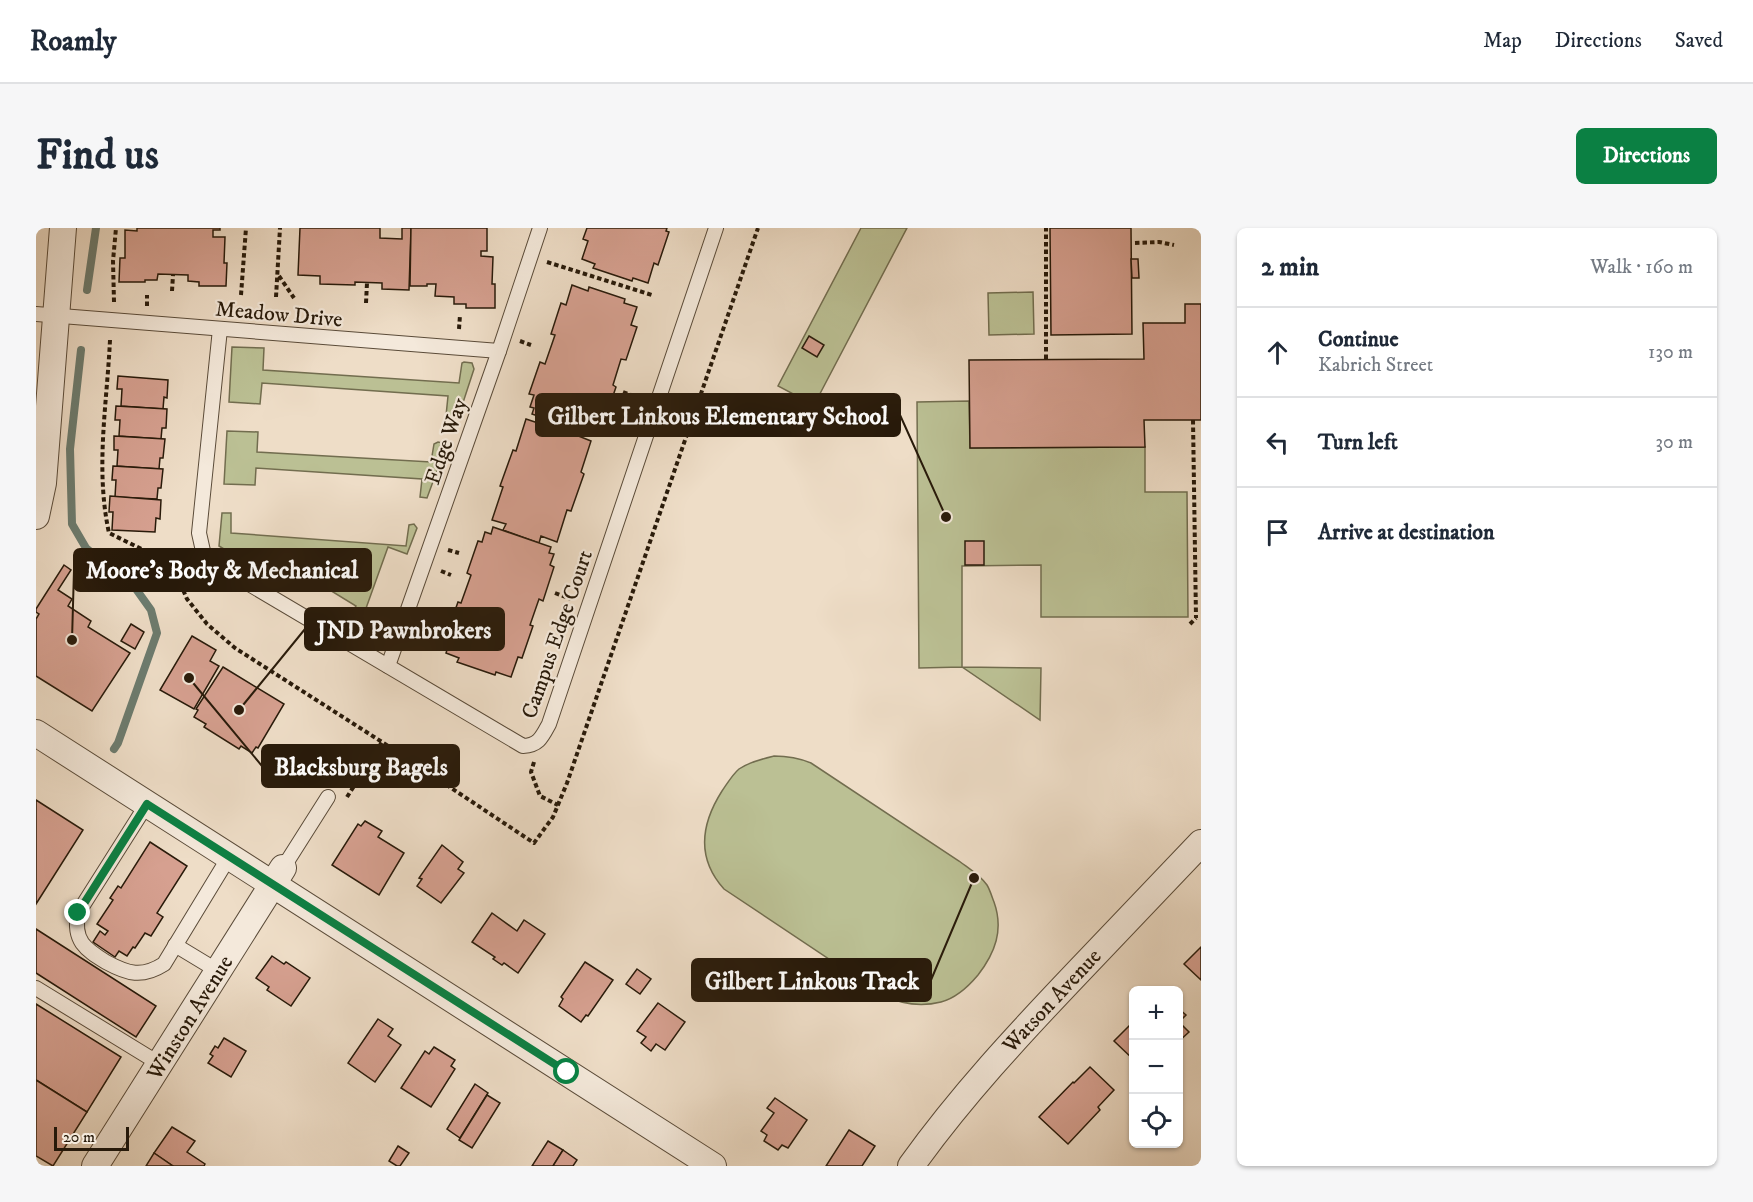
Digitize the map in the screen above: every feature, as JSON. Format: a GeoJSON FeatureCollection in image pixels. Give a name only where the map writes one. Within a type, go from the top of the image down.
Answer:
{"type":"FeatureCollection","features":[{"type":"Feature","properties":{"kind":"street"},"geometry":{"type":"LineString","coordinates":[[36,516],[43,483],[46,315],[63,228]]}},
{"type":"Feature","properties":{"kind":"street"},"geometry":{"type":"LineString","coordinates":[[36,733],[229,856],[278,876],[713,1166]]}},
{"type":"Feature","properties":{"kind":"street","name":"Watson Avenue"},"geometry":{"type":"LineString","coordinates":[[911,1166],[979,1078],[1201,843]]}},
{"type":"Feature","properties":{"kind":"street","name":"Winston Avenue"},"geometry":{"type":"LineString","coordinates":[[95,1166],[278,876]]}},
{"type":"Feature","properties":{"kind":"lane","name":"Edge Way"},"geometry":{"type":"LineString","coordinates":[[388,666],[500,351],[540,228]]}},
{"type":"Feature","properties":{"kind":"lane","name":"Campus Edge Court"},"geometry":{"type":"LineString","coordinates":[[220,329],[199,533],[203,551],[212,562],[523,746],[532,746],[541,741],[549,724],[716,228]]}},
{"type":"Feature","properties":{"kind":"lane","name":"Meadow Drive"},"geometry":{"type":"LineString","coordinates":[[46,315],[500,351]]}},
{"type":"Feature","properties":{"kind":"lane"},"geometry":{"type":"LineString","coordinates":[[278,876],[328,797]]}},
{"type":"Feature","properties":{"kind":"lane"},"geometry":{"type":"LineString","coordinates":[[147,804],[78,913],[78,929],[81,941],[87,950],[126,972],[137,974],[156,969],[164,964],[229,856]]}},
{"type":"Feature","properties":{"kind":"lane"},"geometry":{"type":"LineString","coordinates":[[175,945],[218,971]]}},
{"type":"Feature","properties":{"kind":"lane"},"geometry":{"type":"LineString","coordinates":[[36,988],[160,1064]]}},
{"type":"Feature","properties":{"kind":"path"},"geometry":{"type":"LineString","coordinates":[[114,306],[113,261],[116,228]]}},
{"type":"Feature","properties":{"kind":"path"},"geometry":{"type":"LineString","coordinates":[[241,295],[246,228]]}},
{"type":"Feature","properties":{"kind":"path"},"geometry":{"type":"LineString","coordinates":[[276,297],[280,228]]}},
{"type":"Feature","properties":{"kind":"path"},"geometry":{"type":"LineString","coordinates":[[110,340],[102,441],[105,513],[109,533],[172,564],[187,599],[207,624],[235,648],[534,843],[553,817],[567,783],[758,228]]}},
{"type":"Feature","properties":{"kind":"path"},"geometry":{"type":"LineString","coordinates":[[1046,228],[1046,359]]}},
{"type":"Feature","properties":{"kind":"path"},"geometry":{"type":"LineString","coordinates":[[1135,243],[1159,242],[1174,245]]}},
{"type":"Feature","properties":{"kind":"path"},"geometry":{"type":"LineString","coordinates":[[539,260],[652,295]]}},
{"type":"Feature","properties":{"kind":"path"},"geometry":{"type":"LineString","coordinates":[[172,291],[173,275]]}},
{"type":"Feature","properties":{"kind":"path"},"geometry":{"type":"LineString","coordinates":[[278,276],[294,298]]}},
{"type":"Feature","properties":{"kind":"path"},"geometry":{"type":"LineString","coordinates":[[366,303],[367,283]]}},
{"type":"Feature","properties":{"kind":"path"},"geometry":{"type":"LineString","coordinates":[[1190,624],[1199,619],[1193,420]]}},
{"type":"Feature","properties":{"kind":"path"},"geometry":{"type":"LineString","coordinates":[[172,564],[190,556]]}},
{"type":"Feature","properties":{"kind":"path"},"geometry":{"type":"LineString","coordinates":[[536,755],[531,772],[540,796],[558,805]]}},
{"type":"Feature","properties":{"kind":"green space"},"geometry":{"type":"Polygon","coordinates":[[[861,228],[907,228],[814,405],[778,386],[861,228]]]}},
{"type":"Feature","properties":{"kind":"green space"},"geometry":{"type":"Polygon","coordinates":[[[1033,292],[1034,334],[989,335],[988,293],[1033,292]]]}},
{"type":"Feature","properties":{"kind":"green space"},"geometry":{"type":"Polygon","coordinates":[[[232,347],[264,348],[263,370],[459,383],[462,363],[472,363],[474,369],[458,418],[446,416],[448,396],[262,383],[260,404],[229,402],[232,347]]]}},
{"type":"Feature","properties":{"kind":"green space"},"geometry":{"type":"Polygon","coordinates":[[[969,401],[970,448],[1145,447],[1145,492],[1187,492],[1188,617],[1041,617],[1041,565],[962,566],[962,667],[919,668],[917,402],[969,401]]]}},
{"type":"Feature","properties":{"kind":"green space"},"geometry":{"type":"Polygon","coordinates":[[[227,431],[258,432],[257,452],[431,462],[434,444],[442,443],[445,449],[427,498],[420,497],[422,479],[256,468],[255,485],[224,484],[227,431]]]}},
{"type":"Feature","properties":{"kind":"green space"},"geometry":{"type":"Polygon","coordinates":[[[222,513],[231,513],[231,533],[406,546],[409,525],[414,524],[417,528],[407,554],[388,547],[360,625],[381,633],[378,641],[347,621],[356,606],[263,549],[252,566],[219,546],[222,513]]]}},
{"type":"Feature","properties":{"kind":"green space"},"geometry":{"type":"Polygon","coordinates":[[[962,667],[1041,668],[1040,720],[962,667]]]}},
{"type":"Feature","properties":{"kind":"green space"},"geometry":{"type":"Polygon","coordinates":[[[774,756],[811,763],[959,861],[984,881],[997,912],[998,932],[993,950],[984,967],[961,992],[952,998],[934,1004],[911,1004],[883,995],[724,889],[709,865],[706,853],[706,828],[710,816],[722,791],[739,769],[774,756]]]}},
{"type":"Feature","properties":{"kind":"building"},"geometry":{"type":"Polygon","coordinates":[[[137,228],[220,228],[220,230],[213,230],[213,237],[225,237],[226,286],[199,286],[199,282],[188,281],[188,275],[158,274],[157,280],[119,282],[120,258],[125,258],[125,230],[137,231],[137,228]]]}},
{"type":"Feature","properties":{"kind":"building"},"geometry":{"type":"Polygon","coordinates":[[[300,228],[380,228],[380,238],[402,239],[402,228],[411,228],[409,290],[382,289],[382,283],[320,284],[320,276],[298,275],[300,228]]]}},
{"type":"Feature","properties":{"kind":"building"},"geometry":{"type":"Polygon","coordinates":[[[411,228],[487,228],[487,251],[481,251],[481,256],[493,257],[492,284],[495,284],[495,308],[466,308],[466,304],[454,304],[454,297],[435,296],[436,284],[410,286],[411,228]]]}},
{"type":"Feature","properties":{"kind":"building"},"geometry":{"type":"Polygon","coordinates":[[[587,228],[667,228],[666,231],[669,232],[658,265],[654,263],[648,283],[633,278],[632,281],[593,268],[595,264],[582,259],[588,241],[583,239],[587,228]]]}},
{"type":"Feature","properties":{"kind":"building"},"geometry":{"type":"Polygon","coordinates":[[[1050,228],[1131,228],[1132,334],[1051,335],[1050,228]]]}},
{"type":"Feature","properties":{"kind":"building"},"geometry":{"type":"Polygon","coordinates":[[[1131,259],[1138,259],[1139,278],[1132,278],[1131,259]]]}},
{"type":"Feature","properties":{"kind":"building"},"geometry":{"type":"Polygon","coordinates":[[[572,285],[588,291],[589,287],[625,299],[624,303],[637,307],[631,325],[637,327],[626,360],[621,359],[613,385],[616,387],[605,419],[602,418],[598,428],[594,427],[591,434],[532,414],[534,408],[530,407],[534,395],[529,394],[540,362],[545,364],[555,335],[551,334],[561,303],[566,305],[572,285]]]}},
{"type":"Feature","properties":{"kind":"building"},"geometry":{"type":"Polygon","coordinates":[[[1185,304],[1201,304],[1201,420],[1144,420],[1145,447],[970,448],[969,360],[1144,359],[1143,323],[1185,323],[1185,304]]]}},
{"type":"Feature","properties":{"kind":"building"},"geometry":{"type":"Polygon","coordinates":[[[809,336],[824,345],[817,357],[802,348],[809,336]]]}},
{"type":"Feature","properties":{"kind":"building"},"geometry":{"type":"Polygon","coordinates":[[[118,376],[168,380],[167,398],[164,397],[163,409],[121,406],[122,389],[117,389],[118,376]]]}},
{"type":"Feature","properties":{"kind":"building"},"geometry":{"type":"Polygon","coordinates":[[[116,406],[167,409],[166,428],[162,428],[161,439],[119,436],[120,420],[115,420],[116,406]]]}},
{"type":"Feature","properties":{"kind":"building"},"geometry":{"type":"Polygon","coordinates":[[[543,418],[578,429],[576,435],[591,441],[581,472],[584,474],[571,511],[567,510],[557,542],[541,536],[539,543],[503,530],[506,524],[492,520],[503,487],[500,486],[513,450],[516,451],[526,419],[541,424],[543,418]]]}},
{"type":"Feature","properties":{"kind":"building"},"geometry":{"type":"Polygon","coordinates":[[[114,436],[165,439],[159,469],[117,466],[118,450],[114,450],[114,436]]]}},
{"type":"Feature","properties":{"kind":"building"},"geometry":{"type":"Polygon","coordinates":[[[113,466],[163,469],[157,499],[115,497],[116,480],[112,480],[113,466]]]}},
{"type":"Feature","properties":{"kind":"building"},"geometry":{"type":"Polygon","coordinates":[[[110,496],[161,500],[160,519],[156,518],[155,532],[112,530],[113,512],[109,512],[110,496]]]}},
{"type":"Feature","properties":{"kind":"building"},"geometry":{"type":"Polygon","coordinates":[[[493,527],[551,547],[549,553],[554,554],[550,565],[554,567],[543,601],[539,599],[522,658],[518,657],[511,677],[496,672],[495,675],[457,662],[459,658],[446,653],[452,634],[447,633],[471,575],[467,573],[478,541],[482,542],[485,532],[491,534],[493,527]]]}},
{"type":"Feature","properties":{"kind":"building"},"geometry":{"type":"Polygon","coordinates":[[[965,541],[984,541],[984,565],[965,565],[965,541]]]}},
{"type":"Feature","properties":{"kind":"building"},"geometry":{"type":"Polygon","coordinates":[[[64,565],[71,570],[58,590],[72,599],[68,606],[91,621],[88,627],[130,653],[92,711],[36,676],[36,619],[39,614],[36,609],[64,565]]]}},
{"type":"Feature","properties":{"kind":"building"},"geometry":{"type":"Polygon","coordinates":[[[131,624],[144,632],[135,649],[121,641],[131,624]]]}},
{"type":"Feature","properties":{"kind":"building"},"geometry":{"type":"Polygon","coordinates":[[[192,636],[216,650],[210,661],[219,666],[194,709],[160,690],[192,636]]]}},
{"type":"Feature","properties":{"kind":"building"},"geometry":{"type":"Polygon","coordinates":[[[223,667],[284,704],[258,748],[256,747],[252,753],[241,746],[239,749],[204,727],[206,724],[194,717],[198,710],[196,709],[223,667]]]}},
{"type":"Feature","properties":{"kind":"building"},"geometry":{"type":"Polygon","coordinates":[[[36,800],[83,830],[36,904],[36,800]]]}},
{"type":"Feature","properties":{"kind":"building"},"geometry":{"type":"Polygon","coordinates":[[[365,821],[382,831],[378,837],[404,853],[379,895],[332,865],[358,824],[361,826],[365,821]]]}},
{"type":"Feature","properties":{"kind":"building"},"geometry":{"type":"Polygon","coordinates":[[[150,842],[187,866],[157,913],[163,917],[151,936],[145,933],[127,956],[119,951],[115,957],[93,942],[100,931],[105,935],[108,931],[97,924],[113,900],[110,898],[118,886],[121,888],[150,842]]]}},
{"type":"Feature","properties":{"kind":"building"},"geometry":{"type":"Polygon","coordinates":[[[442,845],[463,862],[458,869],[464,873],[441,903],[417,886],[422,879],[419,878],[442,845]]]}},
{"type":"Feature","properties":{"kind":"building"},"geometry":{"type":"Polygon","coordinates":[[[492,913],[517,931],[524,920],[545,934],[518,973],[504,963],[502,965],[493,959],[495,957],[472,942],[492,913]]]}},
{"type":"Feature","properties":{"kind":"building"},"geometry":{"type":"Polygon","coordinates":[[[36,929],[156,1006],[136,1037],[36,973],[36,929]]]}},
{"type":"Feature","properties":{"kind":"building"},"geometry":{"type":"Polygon","coordinates":[[[1201,947],[1201,980],[1184,964],[1201,947]]]}},
{"type":"Feature","properties":{"kind":"building"},"geometry":{"type":"Polygon","coordinates":[[[272,956],[284,964],[286,962],[310,978],[291,1006],[267,990],[269,987],[256,978],[272,956]]]}},
{"type":"Feature","properties":{"kind":"building"},"geometry":{"type":"Polygon","coordinates":[[[585,962],[613,980],[588,1016],[586,1015],[581,1022],[559,1006],[563,999],[561,997],[585,962]]]}},
{"type":"Feature","properties":{"kind":"building"},"geometry":{"type":"Polygon","coordinates":[[[637,969],[651,979],[640,994],[626,984],[637,969]]]}},
{"type":"Feature","properties":{"kind":"building"},"geometry":{"type":"Polygon","coordinates":[[[658,1003],[685,1022],[665,1050],[656,1044],[651,1051],[641,1043],[646,1037],[637,1031],[658,1003]]]}},
{"type":"Feature","properties":{"kind":"building"},"geometry":{"type":"Polygon","coordinates":[[[36,1004],[121,1057],[87,1112],[36,1080],[36,1004]]]}},
{"type":"Feature","properties":{"kind":"building"},"geometry":{"type":"Polygon","coordinates":[[[378,1019],[393,1029],[388,1036],[401,1045],[375,1082],[348,1063],[378,1019]]]}},
{"type":"Feature","properties":{"kind":"building"},"geometry":{"type":"Polygon","coordinates":[[[1129,1026],[1129,1055],[1114,1041],[1129,1026]]]}},
{"type":"Feature","properties":{"kind":"building"},"geometry":{"type":"Polygon","coordinates":[[[1183,1026],[1189,1032],[1183,1037],[1183,1026]]]}},
{"type":"Feature","properties":{"kind":"building"},"geometry":{"type":"Polygon","coordinates":[[[224,1038],[246,1051],[231,1077],[208,1063],[213,1056],[210,1054],[215,1046],[218,1048],[224,1038]]]}},
{"type":"Feature","properties":{"kind":"building"},"geometry":{"type":"Polygon","coordinates":[[[434,1047],[455,1060],[451,1066],[455,1069],[431,1107],[401,1088],[425,1051],[429,1054],[434,1047]]]}},
{"type":"Feature","properties":{"kind":"building"},"geometry":{"type":"Polygon","coordinates":[[[1090,1067],[1114,1090],[1098,1107],[1100,1110],[1068,1144],[1039,1117],[1090,1067]]]}},
{"type":"Feature","properties":{"kind":"building"},"geometry":{"type":"Polygon","coordinates":[[[36,1080],[87,1112],[53,1166],[36,1156],[36,1080]]]}},
{"type":"Feature","properties":{"kind":"building"},"geometry":{"type":"Polygon","coordinates":[[[475,1084],[488,1093],[460,1138],[447,1129],[475,1084]]]}},
{"type":"Feature","properties":{"kind":"building"},"geometry":{"type":"Polygon","coordinates":[[[487,1095],[500,1103],[472,1148],[459,1140],[487,1095]]]}},
{"type":"Feature","properties":{"kind":"building"},"geometry":{"type":"Polygon","coordinates":[[[775,1098],[807,1120],[788,1148],[782,1145],[778,1150],[764,1141],[767,1135],[761,1131],[774,1113],[767,1108],[775,1098]]]}},
{"type":"Feature","properties":{"kind":"building"},"geometry":{"type":"Polygon","coordinates":[[[172,1127],[195,1141],[187,1152],[205,1164],[204,1166],[173,1166],[154,1153],[172,1127]]]}},
{"type":"Feature","properties":{"kind":"building"},"geometry":{"type":"Polygon","coordinates":[[[849,1130],[875,1146],[862,1166],[826,1166],[849,1130]]]}},
{"type":"Feature","properties":{"kind":"building"},"geometry":{"type":"Polygon","coordinates":[[[548,1141],[563,1150],[553,1166],[532,1166],[548,1141]]]}},
{"type":"Feature","properties":{"kind":"building"},"geometry":{"type":"Polygon","coordinates":[[[398,1146],[409,1153],[400,1166],[389,1161],[398,1146]]]}},
{"type":"Feature","properties":{"kind":"building"},"geometry":{"type":"Polygon","coordinates":[[[563,1150],[577,1160],[573,1166],[553,1166],[563,1150]]]}},
{"type":"Feature","properties":{"kind":"building"},"geometry":{"type":"Polygon","coordinates":[[[154,1153],[173,1166],[146,1166],[154,1153]]]}},
{"type":"Feature","properties":{"kind":"waterway"},"geometry":{"type":"LineString","coordinates":[[87,290],[96,228]]}},
{"type":"Feature","properties":{"kind":"waterway"},"geometry":{"type":"LineString","coordinates":[[81,350],[70,449],[72,524],[86,548],[136,589],[151,610],[157,633],[114,749]]}},
{"type":"Feature","properties":{"kind":"place","name":"Gilbert Linkous Elementary School"},"geometry":{"type":"Point","coordinates":[946,517]}},
{"type":"Feature","properties":{"kind":"place","name":"Moore's Body & Mechanical"},"geometry":{"type":"Point","coordinates":[72,640]}},
{"type":"Feature","properties":{"kind":"place","name":"Blacksburg Bagels"},"geometry":{"type":"Point","coordinates":[189,678]}},
{"type":"Feature","properties":{"kind":"place","name":"JND Pawnbrokers"},"geometry":{"type":"Point","coordinates":[239,710]}},
{"type":"Feature","properties":{"kind":"place","name":"Gilbert Linkous Track"},"geometry":{"type":"Point","coordinates":[974,878]}},
{"type":"Feature","properties":{"kind":"route"},"geometry":{"type":"LineString","coordinates":[[78,913],[147,804],[567,1072]]}}]}
